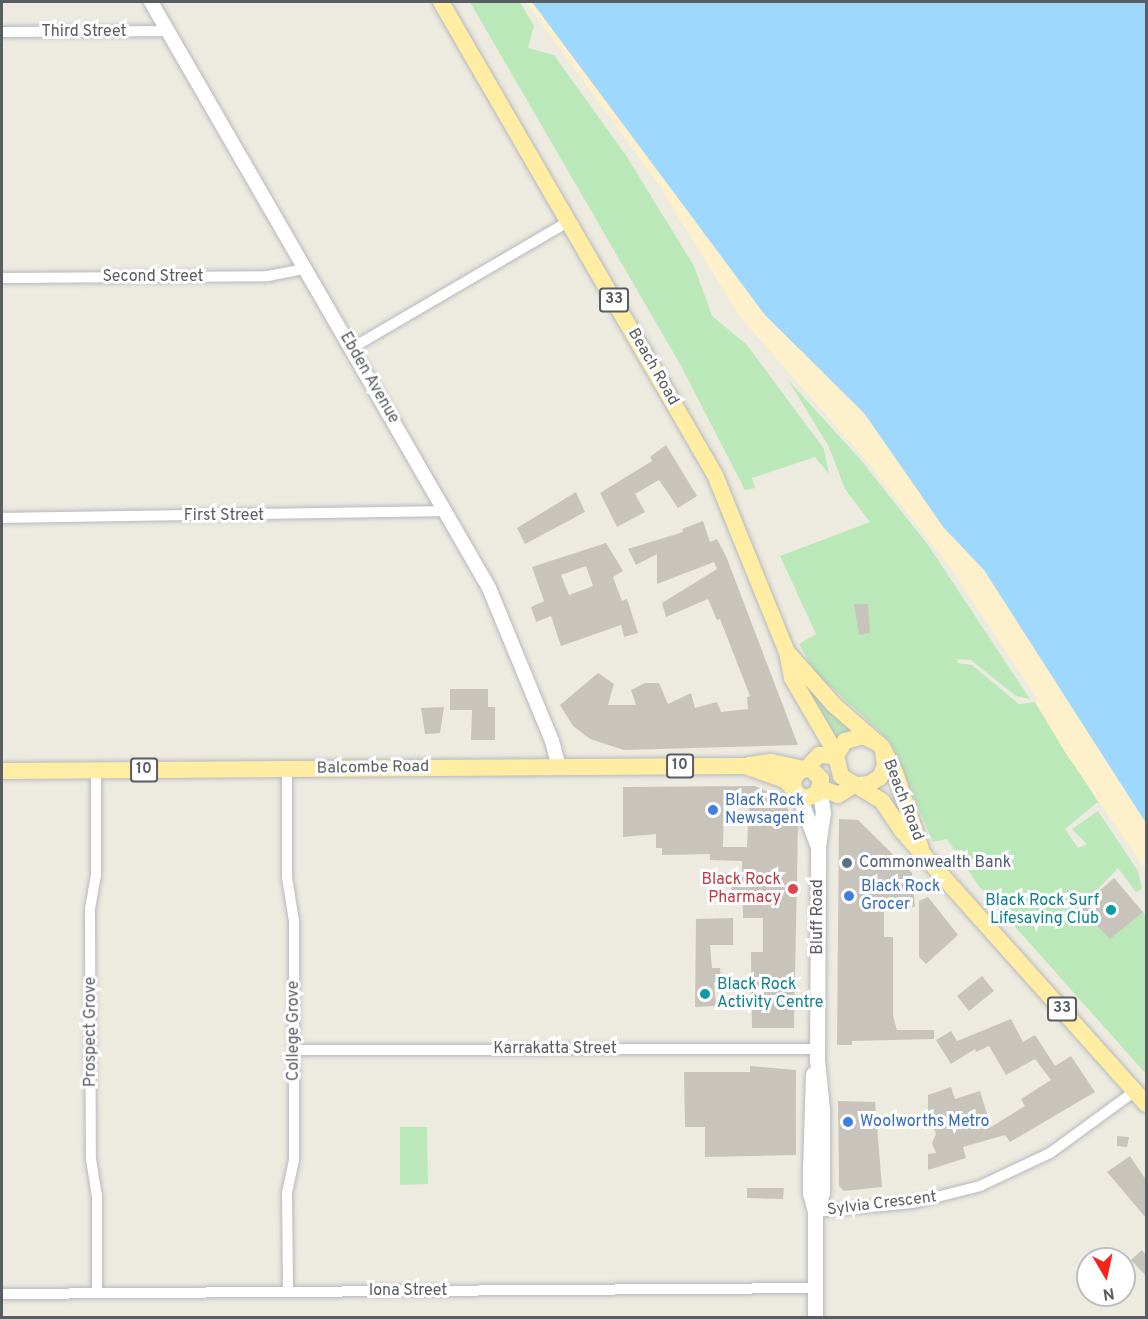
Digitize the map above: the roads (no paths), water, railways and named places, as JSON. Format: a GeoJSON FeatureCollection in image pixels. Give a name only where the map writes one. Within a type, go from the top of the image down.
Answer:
{"type":"FeatureCollection","features":[{"type":"Feature","properties":{"kind":"main road","name":"Beach Road"},"geometry":{"type":"LineString","coordinates":[[441,2],[715,475],[787,652],[792,678],[836,756],[839,773],[882,801],[922,852],[1146,1104]]}},
{"type":"Feature","properties":{"kind":"main road","name":"Beach Road"},"geometry":{"type":"LineString","coordinates":[[787,652],[834,705],[881,747],[895,772],[922,852]]}},
{"type":"Feature","properties":{"kind":"main road","name":"Beach Road"},"geometry":{"type":"LineString","coordinates":[[836,756],[843,744],[855,737],[870,738],[881,747],[885,762],[880,777],[869,784],[855,785]]}},
{"type":"Feature","properties":{"kind":"main road"},"geometry":{"type":"LineString","coordinates":[[820,790],[810,797],[796,791],[794,777],[819,755],[836,756]]}},
{"type":"Feature","properties":{"kind":"main road","name":"Balcombe Road"},"geometry":{"type":"LineString","coordinates":[[2,771],[745,766],[764,761],[805,769]]}},
{"type":"Feature","properties":{"kind":"main road","name":"Balcombe Road"},"geometry":{"type":"LineString","coordinates":[[745,766],[780,778],[796,791]]}},
{"type":"Feature","properties":{"kind":"main road"},"geometry":{"type":"LineString","coordinates":[[805,769],[819,775],[820,790]]}},
{"type":"Feature","properties":{"kind":"main road"},"geometry":{"type":"LineString","coordinates":[[820,790],[838,795],[855,785]]}},
{"type":"Feature","properties":{"kind":"main road","name":"Bluff Road"},"geometry":{"type":"LineString","coordinates":[[815,1317],[816,1212],[810,1193],[810,1091],[817,1054],[818,847],[823,819],[820,790]]}},
{"type":"Feature","properties":{"kind":"main road","name":"Bluff Road"},"geometry":{"type":"LineString","coordinates":[[796,791],[818,847]]}},
{"type":"Feature","properties":{"kind":"street","name":"Ebden Avenue"},"geometry":{"type":"LineString","coordinates":[[152,2],[304,269],[446,511],[496,602],[552,741],[559,767]]}},
{"type":"Feature","properties":{"kind":"street","name":"Third Street"},"geometry":{"type":"LineString","coordinates":[[2,32],[167,31]]}},
{"type":"Feature","properties":{"kind":"street"},"geometry":{"type":"LineString","coordinates":[[352,348],[568,222]]}},
{"type":"Feature","properties":{"kind":"street","name":"Second Street"},"geometry":{"type":"LineString","coordinates":[[2,278],[268,276],[304,269]]}},
{"type":"Feature","properties":{"kind":"street","name":"First Street"},"geometry":{"type":"LineString","coordinates":[[2,518],[428,514],[446,511]]}},
{"type":"Feature","properties":{"kind":"street","name":"College Grove"},"geometry":{"type":"LineString","coordinates":[[287,769],[294,1050],[294,1160],[287,1192],[288,1292]]}},
{"type":"Feature","properties":{"kind":"street","name":"Prospect Grove"},"geometry":{"type":"LineString","coordinates":[[96,770],[96,875],[90,920],[91,1159],[97,1195],[96,1293]]}},
{"type":"Feature","properties":{"kind":"street","name":"Karrakatta Street"},"geometry":{"type":"LineString","coordinates":[[294,1050],[817,1054]]}},
{"type":"Feature","properties":{"kind":"street","name":"Sylvia Crescent"},"geometry":{"type":"LineString","coordinates":[[816,1212],[923,1201],[980,1186],[1050,1153],[1135,1091]]}},
{"type":"Feature","properties":{"kind":"street","name":"Iona Street"},"geometry":{"type":"LineString","coordinates":[[2,1294],[815,1288]]}},
{"type":"Feature","properties":{"kind":"water"},"geometry":{"type":"Polygon","coordinates":[[[532,2],[1146,2],[1146,823],[984,570],[944,528],[864,413],[765,315],[532,2]]]}},
{"type":"Feature","properties":{"kind":"place","name":"Black Rock Newsagent"},"geometry":{"type":"Point","coordinates":[713,810]}},
{"type":"Feature","properties":{"kind":"place","name":"Commonwealth Bank"},"geometry":{"type":"Point","coordinates":[847,863]}},
{"type":"Feature","properties":{"kind":"place","name":"Black Rock Pharmacy"},"geometry":{"type":"Point","coordinates":[793,889]}},
{"type":"Feature","properties":{"kind":"place","name":"Black Rock Grocer"},"geometry":{"type":"Point","coordinates":[849,896]}},
{"type":"Feature","properties":{"kind":"place","name":"Black Rock Surf Lifesaving Club"},"geometry":{"type":"Point","coordinates":[1111,910]}},
{"type":"Feature","properties":{"kind":"place","name":"Black Rock Activity Centre"},"geometry":{"type":"Point","coordinates":[705,994]}},
{"type":"Feature","properties":{"kind":"place","name":"Woolworths Metro"},"geometry":{"type":"Point","coordinates":[848,1122]}}]}
